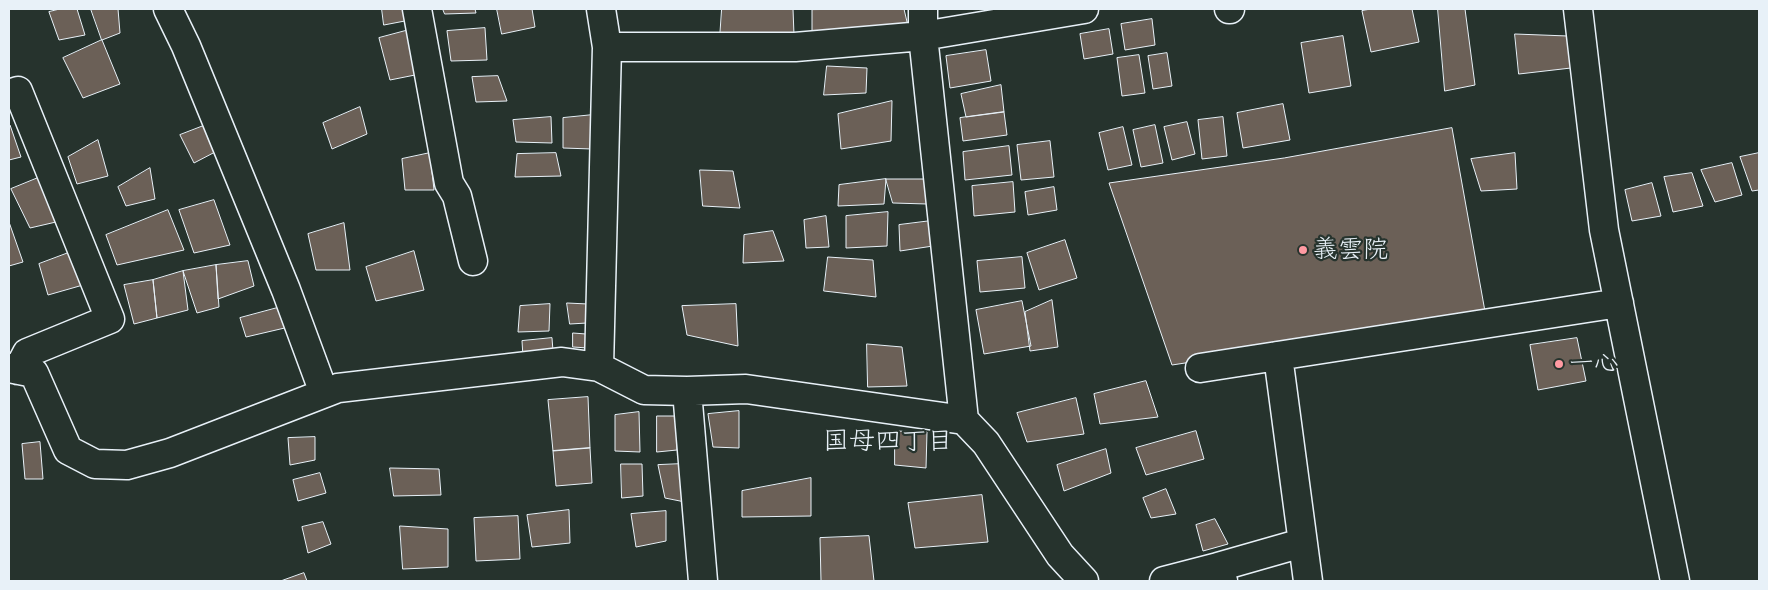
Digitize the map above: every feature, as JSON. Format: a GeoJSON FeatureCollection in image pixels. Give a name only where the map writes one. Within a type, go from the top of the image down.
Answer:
{"type":"FeatureCollection","features":[{"type":"Feature","properties":{"kind":"street"},"geometry":{"type":"LineString","coordinates":[[168,9],[186,46],[286,290],[324,393]]}},
{"type":"Feature","properties":{"kind":"street"},"geometry":{"type":"LineString","coordinates":[[417,9],[449,182],[458,196],[473,261]]}},
{"type":"Feature","properties":{"kind":"street"},"geometry":{"type":"LineString","coordinates":[[600,367],[607,47],[601,9]]}},
{"type":"Feature","properties":{"kind":"street"},"geometry":{"type":"LineString","coordinates":[[923,9],[923,36],[964,420],[986,443],[1060,555],[1084,581]]}},
{"type":"Feature","properties":{"kind":"street"},"geometry":{"type":"LineString","coordinates":[[607,47],[794,48],[923,36],[1084,9]]}},
{"type":"Feature","properties":{"kind":"street"},"geometry":{"type":"LineString","coordinates":[[1578,9],[1604,230],[1675,581]]}},
{"type":"Feature","properties":{"kind":"street"},"geometry":{"type":"LineString","coordinates":[[9,94],[18,91],[110,319],[27,353],[13,369]]}},
{"type":"Feature","properties":{"kind":"street"},"geometry":{"type":"LineString","coordinates":[[1200,368],[1619,303]]}},
{"type":"Feature","properties":{"kind":"street"},"geometry":{"type":"LineString","coordinates":[[1278,356],[1308,581]]}},
{"type":"Feature","properties":{"kind":"street"},"geometry":{"type":"LineString","coordinates":[[13,369],[34,373],[68,450],[94,464],[127,465],[170,454],[338,388],[562,362],[600,367],[644,390],[746,389],[964,420]]}},
{"type":"Feature","properties":{"kind":"street"},"geometry":{"type":"LineString","coordinates":[[687,391],[704,581]]}},
{"type":"Feature","properties":{"kind":"street"},"geometry":{"type":"LineString","coordinates":[[1164,581],[1221,574],[1302,543]]}},
{"type":"Feature","properties":{"kind":"building"},"geometry":{"type":"Polygon","coordinates":[[[60,9],[77,9],[85,35],[59,40],[49,12],[60,9]]]}},
{"type":"Feature","properties":{"kind":"building"},"geometry":{"type":"Polygon","coordinates":[[[91,9],[118,9],[120,33],[102,40],[91,9]]]}},
{"type":"Feature","properties":{"kind":"building"},"geometry":{"type":"Polygon","coordinates":[[[382,9],[407,9],[410,20],[384,25],[382,9]]]}},
{"type":"Feature","properties":{"kind":"building"},"geometry":{"type":"Polygon","coordinates":[[[443,9],[475,9],[476,13],[445,14],[443,9]]]}},
{"type":"Feature","properties":{"kind":"building"},"geometry":{"type":"Polygon","coordinates":[[[497,9],[532,9],[535,27],[502,34],[497,9]]]}},
{"type":"Feature","properties":{"kind":"building"},"geometry":{"type":"Polygon","coordinates":[[[722,9],[793,9],[794,35],[720,38],[722,9]]]}},
{"type":"Feature","properties":{"kind":"building"},"geometry":{"type":"Polygon","coordinates":[[[904,9],[908,26],[812,36],[812,10],[904,9]]]}},
{"type":"Feature","properties":{"kind":"building"},"geometry":{"type":"Polygon","coordinates":[[[1371,9],[1412,9],[1419,42],[1371,52],[1362,11],[1371,9]]]}},
{"type":"Feature","properties":{"kind":"building"},"geometry":{"type":"Polygon","coordinates":[[[1438,9],[1465,9],[1475,85],[1445,91],[1438,9]]]}},
{"type":"Feature","properties":{"kind":"building"},"geometry":{"type":"Polygon","coordinates":[[[1152,19],[1155,45],[1125,50],[1121,24],[1152,19]]]}},
{"type":"Feature","properties":{"kind":"building"},"geometry":{"type":"Polygon","coordinates":[[[485,28],[487,60],[451,61],[447,31],[485,28]]]}},
{"type":"Feature","properties":{"kind":"building"},"geometry":{"type":"Polygon","coordinates":[[[1109,29],[1113,54],[1084,59],[1080,34],[1109,29]]]}},
{"type":"Feature","properties":{"kind":"building"},"geometry":{"type":"Polygon","coordinates":[[[409,30],[415,75],[390,80],[379,38],[409,30]]]}},
{"type":"Feature","properties":{"kind":"building"},"geometry":{"type":"Polygon","coordinates":[[[1515,34],[1568,36],[1571,68],[1519,74],[1515,34]]]}},
{"type":"Feature","properties":{"kind":"building"},"geometry":{"type":"Polygon","coordinates":[[[1343,36],[1351,86],[1309,93],[1301,43],[1343,36]]]}},
{"type":"Feature","properties":{"kind":"building"},"geometry":{"type":"Polygon","coordinates":[[[102,40],[120,84],[83,98],[63,58],[102,40]]]}},
{"type":"Feature","properties":{"kind":"building"},"geometry":{"type":"Polygon","coordinates":[[[986,50],[991,81],[950,88],[946,56],[986,50]]]}},
{"type":"Feature","properties":{"kind":"building"},"geometry":{"type":"Polygon","coordinates":[[[1167,53],[1172,86],[1153,89],[1148,56],[1167,53]]]}},
{"type":"Feature","properties":{"kind":"building"},"geometry":{"type":"Polygon","coordinates":[[[1139,55],[1145,93],[1122,96],[1117,58],[1139,55]]]}},
{"type":"Feature","properties":{"kind":"building"},"geometry":{"type":"Polygon","coordinates":[[[827,66],[867,68],[866,93],[824,95],[827,66]]]}},
{"type":"Feature","properties":{"kind":"building"},"geometry":{"type":"Polygon","coordinates":[[[498,76],[507,101],[476,102],[472,77],[498,76]]]}},
{"type":"Feature","properties":{"kind":"building"},"geometry":{"type":"Polygon","coordinates":[[[1001,85],[1004,112],[966,117],[961,94],[1001,85]]]}},
{"type":"Feature","properties":{"kind":"building"},"geometry":{"type":"Polygon","coordinates":[[[892,101],[891,141],[841,149],[838,114],[892,101]]]}},
{"type":"Feature","properties":{"kind":"building"},"geometry":{"type":"Polygon","coordinates":[[[1283,104],[1290,140],[1243,148],[1237,113],[1283,104]]]}},
{"type":"Feature","properties":{"kind":"building"},"geometry":{"type":"Polygon","coordinates":[[[360,107],[367,134],[332,149],[323,123],[360,107]]]}},
{"type":"Feature","properties":{"kind":"building"},"geometry":{"type":"Polygon","coordinates":[[[1004,112],[1007,135],[963,141],[960,118],[1004,112]]]}},
{"type":"Feature","properties":{"kind":"building"},"geometry":{"type":"Polygon","coordinates":[[[593,115],[592,149],[563,148],[563,118],[593,115]]]}},
{"type":"Feature","properties":{"kind":"building"},"geometry":{"type":"Polygon","coordinates":[[[551,117],[552,143],[516,142],[513,120],[551,117]]]}},
{"type":"Feature","properties":{"kind":"building"},"geometry":{"type":"Polygon","coordinates":[[[1223,117],[1227,156],[1202,159],[1198,120],[1223,117]]]}},
{"type":"Feature","properties":{"kind":"building"},"geometry":{"type":"Polygon","coordinates":[[[1187,122],[1195,154],[1172,160],[1164,127],[1187,122]]]}},
{"type":"Feature","properties":{"kind":"building"},"geometry":{"type":"Polygon","coordinates":[[[9,125],[21,157],[9,160],[9,125]]]}},
{"type":"Feature","properties":{"kind":"building"},"geometry":{"type":"Polygon","coordinates":[[[206,125],[217,151],[194,163],[180,135],[206,125]]]}},
{"type":"Feature","properties":{"kind":"building"},"geometry":{"type":"Polygon","coordinates":[[[1155,125],[1163,163],[1141,167],[1133,130],[1155,125]]]}},
{"type":"Feature","properties":{"kind":"building"},"geometry":{"type":"Polygon","coordinates":[[[1123,127],[1132,165],[1108,170],[1099,133],[1123,127]]]}},
{"type":"Feature","properties":{"kind":"building","name":"義雲院"},"geometry":{"type":"Polygon","coordinates":[[[1452,128],[1486,317],[1172,365],[1109,183],[1284,158],[1452,128]]]}},
{"type":"Feature","properties":{"kind":"building"},"geometry":{"type":"Polygon","coordinates":[[[98,140],[108,176],[77,184],[68,157],[98,140]]]}},
{"type":"Feature","properties":{"kind":"building"},"geometry":{"type":"Polygon","coordinates":[[[1050,141],[1054,177],[1021,180],[1017,145],[1050,141]]]}},
{"type":"Feature","properties":{"kind":"building"},"geometry":{"type":"Polygon","coordinates":[[[1009,146],[1012,175],[965,180],[963,152],[1009,146]]]}},
{"type":"Feature","properties":{"kind":"building"},"geometry":{"type":"Polygon","coordinates":[[[430,153],[434,190],[405,190],[402,159],[430,153]]]}},
{"type":"Feature","properties":{"kind":"building"},"geometry":{"type":"Polygon","coordinates":[[[556,153],[561,176],[515,177],[517,154],[556,153]]]}},
{"type":"Feature","properties":{"kind":"building"},"geometry":{"type":"Polygon","coordinates":[[[1515,153],[1517,189],[1481,191],[1471,159],[1515,153]]]}},
{"type":"Feature","properties":{"kind":"building"},"geometry":{"type":"Polygon","coordinates":[[[1759,153],[1759,190],[1752,191],[1740,157],[1759,153]]]}},
{"type":"Feature","properties":{"kind":"building"},"geometry":{"type":"Polygon","coordinates":[[[1732,163],[1742,195],[1715,202],[1701,170],[1732,163]]]}},
{"type":"Feature","properties":{"kind":"building"},"geometry":{"type":"Polygon","coordinates":[[[150,168],[155,199],[126,206],[118,187],[150,168]]]}},
{"type":"Feature","properties":{"kind":"building"},"geometry":{"type":"Polygon","coordinates":[[[700,170],[733,171],[740,208],[703,206],[700,170]]]}},
{"type":"Feature","properties":{"kind":"building"},"geometry":{"type":"Polygon","coordinates":[[[1692,173],[1703,206],[1673,212],[1664,177],[1692,173]]]}},
{"type":"Feature","properties":{"kind":"building"},"geometry":{"type":"Polygon","coordinates":[[[38,178],[56,222],[30,228],[11,189],[38,178]]]}},
{"type":"Feature","properties":{"kind":"building"},"geometry":{"type":"Polygon","coordinates":[[[886,179],[884,204],[838,206],[839,185],[886,179]]]}},
{"type":"Feature","properties":{"kind":"building"},"geometry":{"type":"Polygon","coordinates":[[[886,179],[924,179],[927,204],[893,203],[886,179]]]}},
{"type":"Feature","properties":{"kind":"building"},"geometry":{"type":"Polygon","coordinates":[[[1013,182],[1015,212],[974,216],[972,186],[1013,182]]]}},
{"type":"Feature","properties":{"kind":"building"},"geometry":{"type":"Polygon","coordinates":[[[1652,183],[1661,216],[1632,221],[1625,190],[1652,183]]]}},
{"type":"Feature","properties":{"kind":"building"},"geometry":{"type":"Polygon","coordinates":[[[1054,187],[1057,210],[1028,215],[1025,192],[1054,187]]]}},
{"type":"Feature","properties":{"kind":"building"},"geometry":{"type":"Polygon","coordinates":[[[214,200],[230,245],[194,253],[179,210],[214,200]]]}},
{"type":"Feature","properties":{"kind":"building"},"geometry":{"type":"Polygon","coordinates":[[[168,210],[184,250],[117,265],[106,235],[168,210]]]}},
{"type":"Feature","properties":{"kind":"building"},"geometry":{"type":"Polygon","coordinates":[[[888,212],[887,246],[846,248],[846,216],[888,212]]]}},
{"type":"Feature","properties":{"kind":"building"},"geometry":{"type":"Polygon","coordinates":[[[826,216],[829,247],[806,248],[804,220],[826,216]]]}},
{"type":"Feature","properties":{"kind":"building"},"geometry":{"type":"Polygon","coordinates":[[[931,221],[933,246],[900,251],[899,225],[931,221]]]}},
{"type":"Feature","properties":{"kind":"building"},"geometry":{"type":"Polygon","coordinates":[[[9,222],[23,262],[9,266],[9,222]]]}},
{"type":"Feature","properties":{"kind":"building"},"geometry":{"type":"Polygon","coordinates":[[[344,223],[350,270],[316,270],[308,234],[344,223]]]}},
{"type":"Feature","properties":{"kind":"building"},"geometry":{"type":"Polygon","coordinates":[[[773,231],[784,261],[743,263],[744,235],[773,231]]]}},
{"type":"Feature","properties":{"kind":"building"},"geometry":{"type":"Polygon","coordinates":[[[1065,240],[1077,278],[1039,290],[1027,253],[1065,240]]]}},
{"type":"Feature","properties":{"kind":"building"},"geometry":{"type":"Polygon","coordinates":[[[414,251],[424,290],[376,301],[366,267],[414,251]]]}},
{"type":"Feature","properties":{"kind":"building"},"geometry":{"type":"Polygon","coordinates":[[[71,252],[83,285],[48,295],[39,264],[71,252]]]}},
{"type":"Feature","properties":{"kind":"building"},"geometry":{"type":"Polygon","coordinates":[[[828,257],[873,260],[876,297],[824,291],[828,257]]]}},
{"type":"Feature","properties":{"kind":"building"},"geometry":{"type":"Polygon","coordinates":[[[1022,257],[1025,288],[980,292],[977,261],[1022,257]]]}},
{"type":"Feature","properties":{"kind":"building"},"geometry":{"type":"Polygon","coordinates":[[[248,261],[254,286],[218,299],[216,265],[248,261]]]}},
{"type":"Feature","properties":{"kind":"building"},"geometry":{"type":"Polygon","coordinates":[[[216,265],[219,307],[197,313],[183,271],[216,265]]]}},
{"type":"Feature","properties":{"kind":"building"},"geometry":{"type":"Polygon","coordinates":[[[183,271],[188,310],[157,318],[153,280],[183,271]]]}},
{"type":"Feature","properties":{"kind":"building"},"geometry":{"type":"Polygon","coordinates":[[[153,280],[157,318],[134,324],[124,285],[153,280]]]}},
{"type":"Feature","properties":{"kind":"building"},"geometry":{"type":"Polygon","coordinates":[[[1052,300],[1058,347],[1030,351],[1025,312],[1052,300]]]}},
{"type":"Feature","properties":{"kind":"building"},"geometry":{"type":"Polygon","coordinates":[[[1022,301],[1031,346],[984,354],[976,310],[1022,301]]]}},
{"type":"Feature","properties":{"kind":"building"},"geometry":{"type":"Polygon","coordinates":[[[567,303],[588,304],[587,323],[570,324],[567,303]]]}},
{"type":"Feature","properties":{"kind":"building"},"geometry":{"type":"Polygon","coordinates":[[[550,304],[549,331],[518,332],[520,306],[550,304]]]}},
{"type":"Feature","properties":{"kind":"building"},"geometry":{"type":"Polygon","coordinates":[[[736,304],[738,346],[687,335],[682,306],[736,304]]]}},
{"type":"Feature","properties":{"kind":"building"},"geometry":{"type":"Polygon","coordinates":[[[281,307],[289,327],[246,337],[240,318],[281,307]]]}},
{"type":"Feature","properties":{"kind":"building"},"geometry":{"type":"Polygon","coordinates":[[[573,333],[586,334],[588,348],[573,347],[573,333]]]}},
{"type":"Feature","properties":{"kind":"building"},"geometry":{"type":"Polygon","coordinates":[[[552,338],[553,351],[523,357],[522,341],[552,338]]]}},
{"type":"Feature","properties":{"kind":"building"},"geometry":{"type":"Polygon","coordinates":[[[1577,338],[1586,381],[1538,390],[1530,345],[1577,338]]]}},
{"type":"Feature","properties":{"kind":"building"},"geometry":{"type":"Polygon","coordinates":[[[867,344],[902,347],[907,386],[868,387],[867,344]]]}},
{"type":"Feature","properties":{"kind":"building"},"geometry":{"type":"Polygon","coordinates":[[[1146,381],[1158,417],[1100,424],[1094,394],[1146,381]]]}},
{"type":"Feature","properties":{"kind":"building"},"geometry":{"type":"Polygon","coordinates":[[[588,397],[590,448],[553,451],[548,400],[588,397]]]}},
{"type":"Feature","properties":{"kind":"building"},"geometry":{"type":"Polygon","coordinates":[[[1076,398],[1084,434],[1027,442],[1017,413],[1076,398]]]}},
{"type":"Feature","properties":{"kind":"building"},"geometry":{"type":"Polygon","coordinates":[[[739,411],[739,448],[713,447],[708,414],[739,411]]]}},
{"type":"Feature","properties":{"kind":"building"},"geometry":{"type":"Polygon","coordinates":[[[639,412],[640,452],[615,451],[615,415],[639,412]]]}},
{"type":"Feature","properties":{"kind":"building"},"geometry":{"type":"Polygon","coordinates":[[[657,416],[676,416],[677,450],[657,452],[657,416]]]}},
{"type":"Feature","properties":{"kind":"building"},"geometry":{"type":"Polygon","coordinates":[[[895,431],[927,432],[926,468],[895,465],[895,431]]]}},
{"type":"Feature","properties":{"kind":"building"},"geometry":{"type":"Polygon","coordinates":[[[1196,431],[1204,459],[1146,475],[1136,448],[1196,431]]]}},
{"type":"Feature","properties":{"kind":"building"},"geometry":{"type":"Polygon","coordinates":[[[315,437],[315,460],[290,465],[288,438],[315,437]]]}},
{"type":"Feature","properties":{"kind":"building"},"geometry":{"type":"Polygon","coordinates":[[[40,442],[43,479],[25,479],[22,444],[40,442]]]}},
{"type":"Feature","properties":{"kind":"building"},"geometry":{"type":"Polygon","coordinates":[[[590,448],[592,483],[556,486],[553,451],[590,448]]]}},
{"type":"Feature","properties":{"kind":"building"},"geometry":{"type":"Polygon","coordinates":[[[1106,449],[1111,473],[1064,491],[1057,465],[1106,449]]]}},
{"type":"Feature","properties":{"kind":"building"},"geometry":{"type":"Polygon","coordinates":[[[621,464],[642,464],[643,496],[622,498],[621,464]]]}},
{"type":"Feature","properties":{"kind":"building"},"geometry":{"type":"Polygon","coordinates":[[[682,464],[685,502],[665,498],[658,465],[682,464]]]}},
{"type":"Feature","properties":{"kind":"building"},"geometry":{"type":"Polygon","coordinates":[[[390,468],[439,469],[441,495],[394,496],[390,468]]]}},
{"type":"Feature","properties":{"kind":"building"},"geometry":{"type":"Polygon","coordinates":[[[320,473],[326,493],[298,501],[293,480],[320,473]]]}},
{"type":"Feature","properties":{"kind":"building"},"geometry":{"type":"Polygon","coordinates":[[[811,478],[811,516],[742,517],[742,491],[811,478]]]}},
{"type":"Feature","properties":{"kind":"building"},"geometry":{"type":"Polygon","coordinates":[[[1166,489],[1176,514],[1151,518],[1143,498],[1166,489]]]}},
{"type":"Feature","properties":{"kind":"building"},"geometry":{"type":"Polygon","coordinates":[[[982,495],[988,542],[915,548],[908,503],[982,495]]]}},
{"type":"Feature","properties":{"kind":"building"},"geometry":{"type":"Polygon","coordinates":[[[569,510],[570,543],[532,547],[527,515],[569,510]]]}},
{"type":"Feature","properties":{"kind":"building"},"geometry":{"type":"Polygon","coordinates":[[[666,511],[666,541],[636,547],[631,514],[666,511]]]}},
{"type":"Feature","properties":{"kind":"building"},"geometry":{"type":"Polygon","coordinates":[[[518,516],[520,559],[476,561],[474,518],[518,516]]]}},
{"type":"Feature","properties":{"kind":"building"},"geometry":{"type":"Polygon","coordinates":[[[1215,519],[1228,544],[1203,551],[1196,525],[1215,519]]]}},
{"type":"Feature","properties":{"kind":"building"},"geometry":{"type":"Polygon","coordinates":[[[323,522],[331,544],[308,553],[302,527],[323,522]]]}},
{"type":"Feature","properties":{"kind":"building"},"geometry":{"type":"Polygon","coordinates":[[[400,526],[448,529],[448,567],[403,569],[400,526]]]}},
{"type":"Feature","properties":{"kind":"building"},"geometry":{"type":"Polygon","coordinates":[[[869,536],[874,581],[821,581],[820,538],[869,536]]]}},
{"type":"Feature","properties":{"kind":"building"},"geometry":{"type":"Polygon","coordinates":[[[304,573],[307,581],[281,581],[304,573]]]}},
{"type":"Feature","properties":{"kind":"place","name":"義雲院"},"geometry":{"type":"Point","coordinates":[1303,250]}},
{"type":"Feature","properties":{"kind":"place","name":"一心"},"geometry":{"type":"Point","coordinates":[1559,364]}},
{"type":"Feature","properties":{"kind":"district","name":"国母四丁目"},"geometry":{"type":"Point","coordinates":[888,442]}}]}
